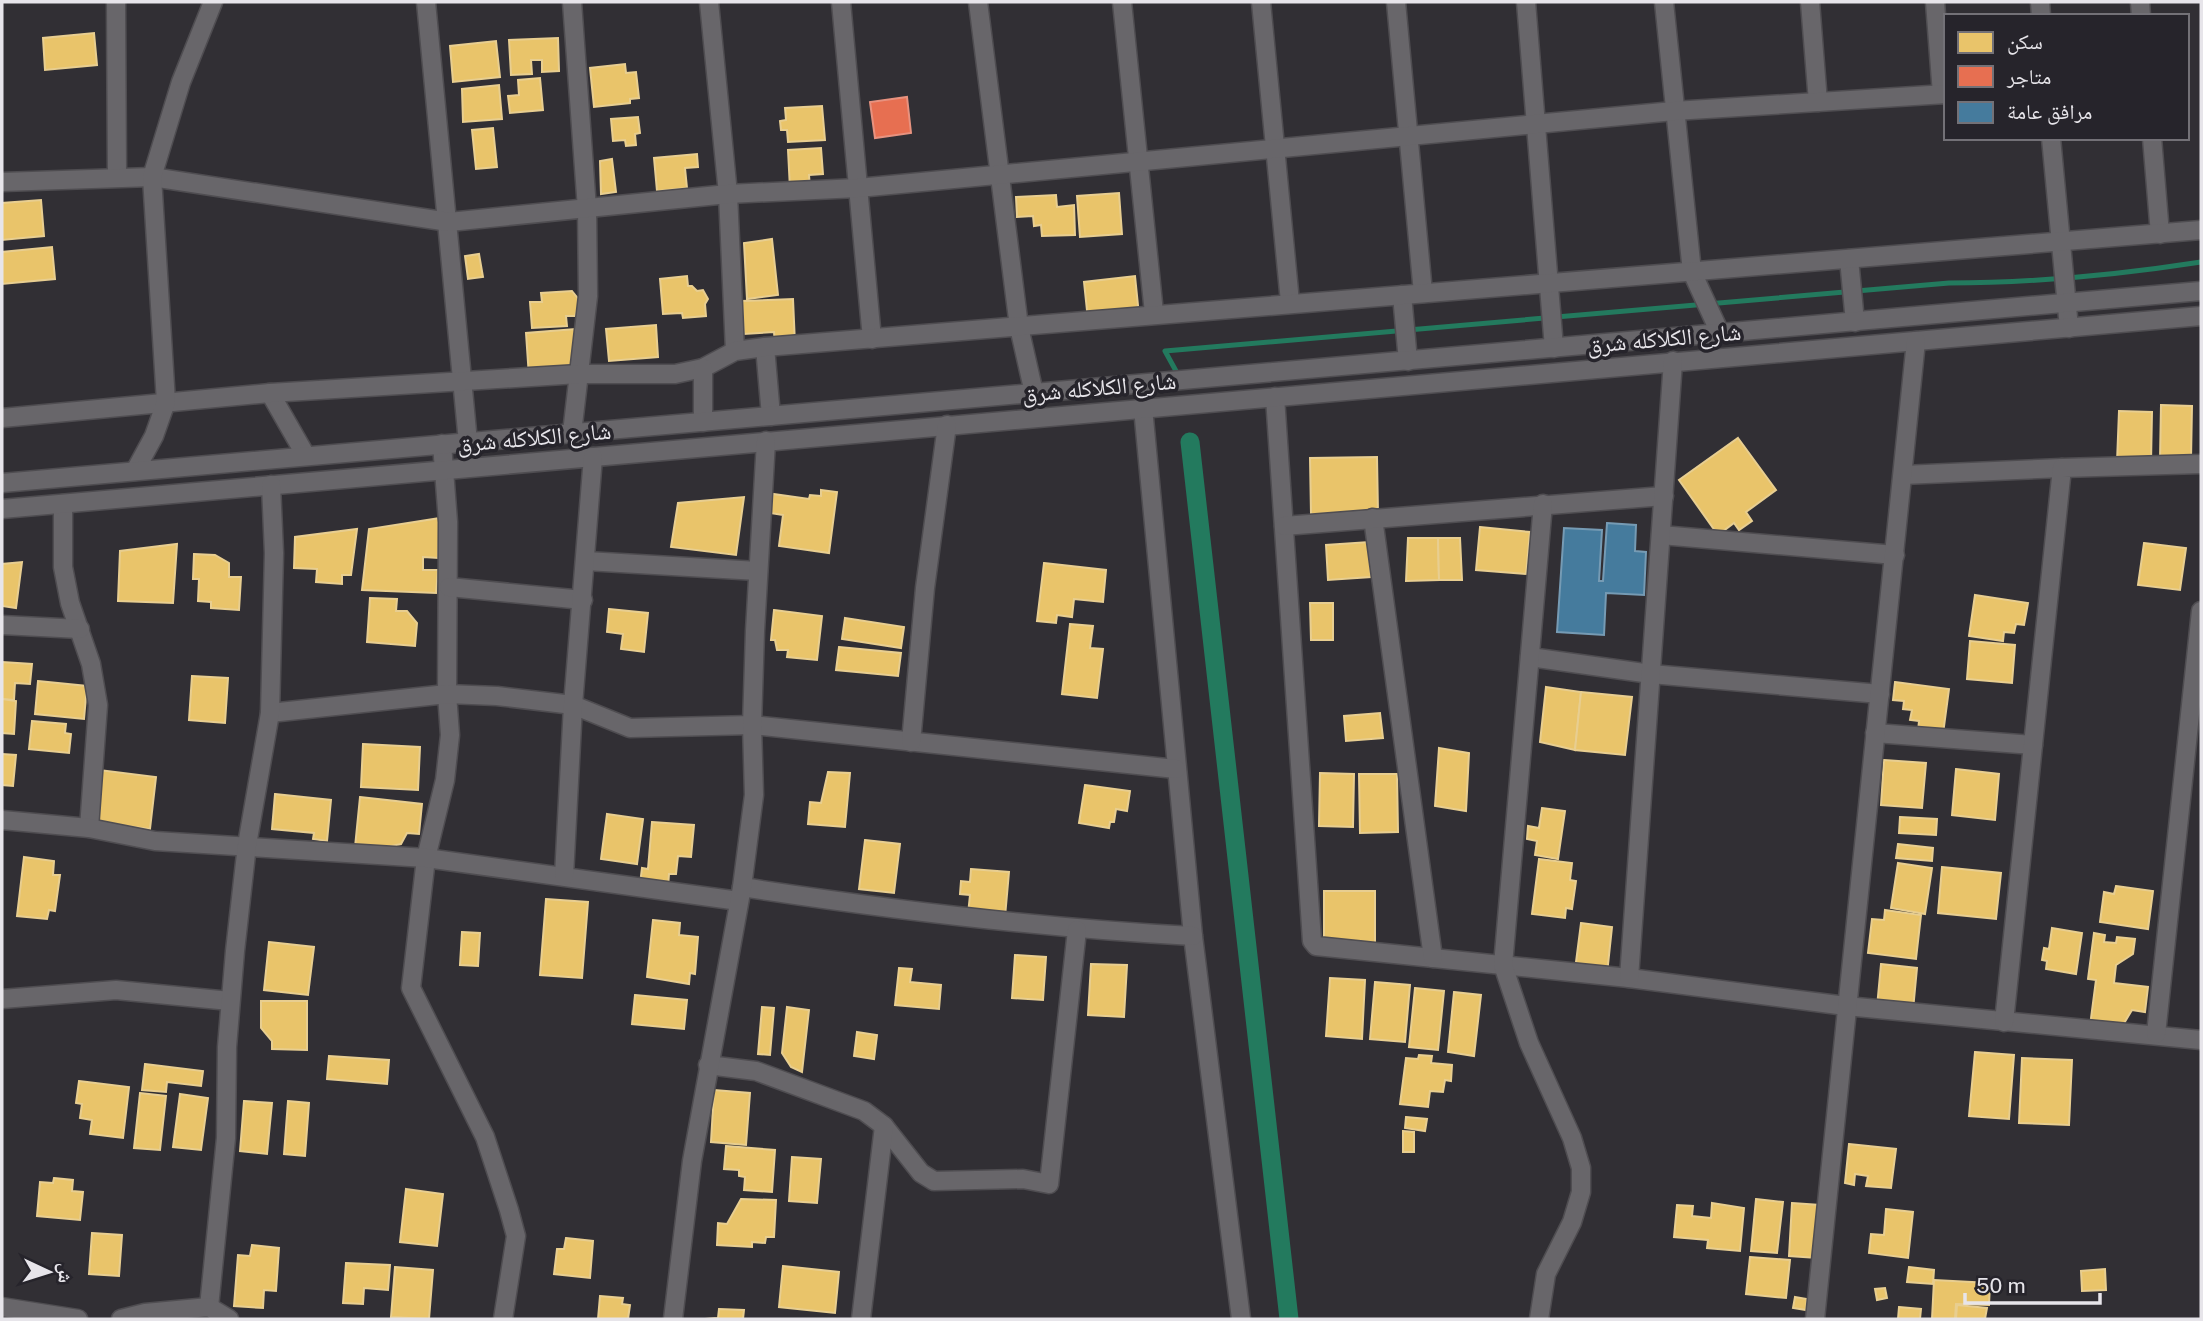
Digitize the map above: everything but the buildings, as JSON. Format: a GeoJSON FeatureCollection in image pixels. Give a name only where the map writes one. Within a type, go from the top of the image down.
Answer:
{"type":"FeatureCollection","features":[{"type":"Feature","properties":{"kind":"street"},"geometry":{"type":"LineString","coordinates":[[116,2],[117,176]]}},
{"type":"Feature","properties":{"kind":"street"},"geometry":{"type":"LineString","coordinates":[[135,471],[154,436],[166,402],[152,177],[181,82],[213,2]]}},
{"type":"Feature","properties":{"kind":"street"},"geometry":{"type":"LineString","coordinates":[[426,2],[468,442]]}},
{"type":"Feature","properties":{"kind":"street"},"geometry":{"type":"LineString","coordinates":[[572,2],[587,209],[588,296],[572,433]]}},
{"type":"Feature","properties":{"kind":"street"},"geometry":{"type":"LineString","coordinates":[[709,2],[728,194],[735,351]]}},
{"type":"Feature","properties":{"kind":"street"},"geometry":{"type":"LineString","coordinates":[[841,2],[872,339]]}},
{"type":"Feature","properties":{"kind":"street"},"geometry":{"type":"LineString","coordinates":[[978,2],[1019,327],[1034,393]]}},
{"type":"Feature","properties":{"kind":"street"},"geometry":{"type":"LineString","coordinates":[[1122,2],[1154,313]]}},
{"type":"Feature","properties":{"kind":"street"},"geometry":{"type":"LineString","coordinates":[[1261,2],[1290,302]]}},
{"type":"Feature","properties":{"kind":"street"},"geometry":{"type":"LineString","coordinates":[[1396,2],[1423,293]]}},
{"type":"Feature","properties":{"kind":"street"},"geometry":{"type":"LineString","coordinates":[[1526,2],[1554,348]]}},
{"type":"Feature","properties":{"kind":"street"},"geometry":{"type":"LineString","coordinates":[[1664,2],[1692,272],[1720,333]]}},
{"type":"Feature","properties":{"kind":"street"},"geometry":{"type":"LineString","coordinates":[[1810,2],[1818,102]]}},
{"type":"Feature","properties":{"kind":"street"},"geometry":{"type":"LineString","coordinates":[[2,182],[117,176],[152,177],[449,222],[728,194],[858,188],[999,172],[1674,111],[1944,94],[1935,2]]}},
{"type":"Feature","properties":{"kind":"street"},"geometry":{"type":"LineString","coordinates":[[2051,140],[2069,328]]}},
{"type":"Feature","properties":{"kind":"street"},"geometry":{"type":"LineString","coordinates":[[2152,140],[2160,234]]}},
{"type":"Feature","properties":{"kind":"street"},"geometry":{"type":"LineString","coordinates":[[2,418],[270,393],[579,374],[675,374],[703,368],[735,351],[765,347],[1019,327],[1154,313],[1548,284],[2201,230]]}},
{"type":"Feature","properties":{"kind":"street"},"geometry":{"type":"LineString","coordinates":[[1849,259],[1856,322]]}},
{"type":"Feature","properties":{"kind":"street","name":"شارع الكلاكله شرق"},"geometry":{"type":"LineString","coordinates":[[2,484],[2201,291]]}},
{"type":"Feature","properties":{"kind":"street"},"geometry":{"type":"LineString","coordinates":[[1402,295],[1408,361]]}},
{"type":"Feature","properties":{"kind":"street","name":"شارع الكلاكله شرق"},"geometry":{"type":"LineString","coordinates":[[2,509],[2201,316]]}},
{"type":"Feature","properties":{"kind":"street"},"geometry":{"type":"LineString","coordinates":[[1815,1319],[1916,341]]}},
{"type":"Feature","properties":{"kind":"street"},"geometry":{"type":"LineString","coordinates":[[765,347],[771,416]]}},
{"type":"Feature","properties":{"kind":"street"},"geometry":{"type":"LineString","coordinates":[[1629,978],[1673,361]]}},
{"type":"Feature","properties":{"kind":"street"},"geometry":{"type":"LineString","coordinates":[[703,368],[703,422]]}},
{"type":"Feature","properties":{"kind":"street"},"geometry":{"type":"LineString","coordinates":[[270,393],[306,456]]}},
{"type":"Feature","properties":{"kind":"street"},"geometry":{"type":"LineString","coordinates":[[1275,397],[1312,941],[1324,949],[1629,978],[1846,1006],[2201,1040]]}},
{"type":"Feature","properties":{"kind":"street"},"geometry":{"type":"LineString","coordinates":[[1143,408],[1193,936],[1241,1319]]}},
{"type":"Feature","properties":{"kind":"street"},"geometry":{"type":"LineString","coordinates":[[911,742],[926,574],[947,425]]}},
{"type":"Feature","properties":{"kind":"street"},"geometry":{"type":"LineString","coordinates":[[673,1319],[692,1161],[741,894],[754,795],[752,725],[766,441]]}},
{"type":"Feature","properties":{"kind":"street"},"geometry":{"type":"LineString","coordinates":[[442,444],[449,587],[447,694],[450,735],[445,780],[426,858],[411,988],[485,1136],[509,1210],[516,1236],[503,1319]]}},
{"type":"Feature","properties":{"kind":"street"},"geometry":{"type":"LineString","coordinates":[[564,876],[573,705],[593,457]]}},
{"type":"Feature","properties":{"kind":"street"},"geometry":{"type":"LineString","coordinates":[[1903,475],[2201,464]]}},
{"type":"Feature","properties":{"kind":"street"},"geometry":{"type":"LineString","coordinates":[[2004,1022],[2062,468]]}},
{"type":"Feature","properties":{"kind":"street"},"geometry":{"type":"LineString","coordinates":[[209,1307],[226,1138],[230,1001],[247,845],[270,713],[274,553],[271,485]]}},
{"type":"Feature","properties":{"kind":"street"},"geometry":{"type":"LineString","coordinates":[[1283,526],[1664,496]]}},
{"type":"Feature","properties":{"kind":"street"},"geometry":{"type":"LineString","coordinates":[[63,504],[63,567],[70,603],[91,664],[98,705],[89,828]]}},
{"type":"Feature","properties":{"kind":"street"},"geometry":{"type":"LineString","coordinates":[[1539,1319],[1546,1274],[1572,1222],[1581,1192],[1581,1168],[1559,1106],[1529,1043],[1503,965],[1543,504]]}},
{"type":"Feature","properties":{"kind":"street"},"geometry":{"type":"LineString","coordinates":[[1373,518],[1433,958]]}},
{"type":"Feature","properties":{"kind":"street"},"geometry":{"type":"LineString","coordinates":[[1661,535],[1895,555]]}},
{"type":"Feature","properties":{"kind":"street"},"geometry":{"type":"LineString","coordinates":[[586,561],[758,571]]}},
{"type":"Feature","properties":{"kind":"street"},"geometry":{"type":"LineString","coordinates":[[449,587],[583,600]]}},
{"type":"Feature","properties":{"kind":"street"},"geometry":{"type":"LineString","coordinates":[[2156,1034],[2201,611]]}},
{"type":"Feature","properties":{"kind":"street"},"geometry":{"type":"LineString","coordinates":[[2,625],[80,629]]}},
{"type":"Feature","properties":{"kind":"street"},"geometry":{"type":"LineString","coordinates":[[1530,657],[1651,674],[1880,694]]}},
{"type":"Feature","properties":{"kind":"street"},"geometry":{"type":"LineString","coordinates":[[270,713],[447,694],[573,705],[630,728],[752,725],[1176,769]]}},
{"type":"Feature","properties":{"kind":"street"},"geometry":{"type":"LineString","coordinates":[[1875,733],[2033,746]]}},
{"type":"Feature","properties":{"kind":"street"},"geometry":{"type":"LineString","coordinates":[[2,820],[89,828],[155,841],[426,858],[564,876],[1077,930],[1193,936]]}},
{"type":"Feature","properties":{"kind":"street"},"geometry":{"type":"LineString","coordinates":[[708,1065],[756,1071],[864,1111],[884,1126],[921,1172],[934,1181],[1023,1179],[1049,1184],[1077,930]]}},
{"type":"Feature","properties":{"kind":"street"},"geometry":{"type":"LineString","coordinates":[[2,999],[116,990],[230,1001]]}},
{"type":"Feature","properties":{"kind":"street"},"geometry":{"type":"LineString","coordinates":[[861,1319],[884,1126]]}},
{"type":"Feature","properties":{"kind":"street"},"geometry":{"type":"LineString","coordinates":[[2,1307],[78,1319]]}},
{"type":"Feature","properties":{"kind":"street"},"geometry":{"type":"LineString","coordinates":[[121,1319],[145,1313],[209,1307],[229,1319]]}},
{"type":"Feature","properties":{"kind":"waterway"},"geometry":{"type":"LineString","coordinates":[[1176,371],[1165,351],[1949,283],[2076,277],[2201,262]]}},
{"type":"Feature","properties":{"kind":"waterway"},"geometry":{"type":"LineString","coordinates":[[1190,442],[1289,1319]]}}]}
